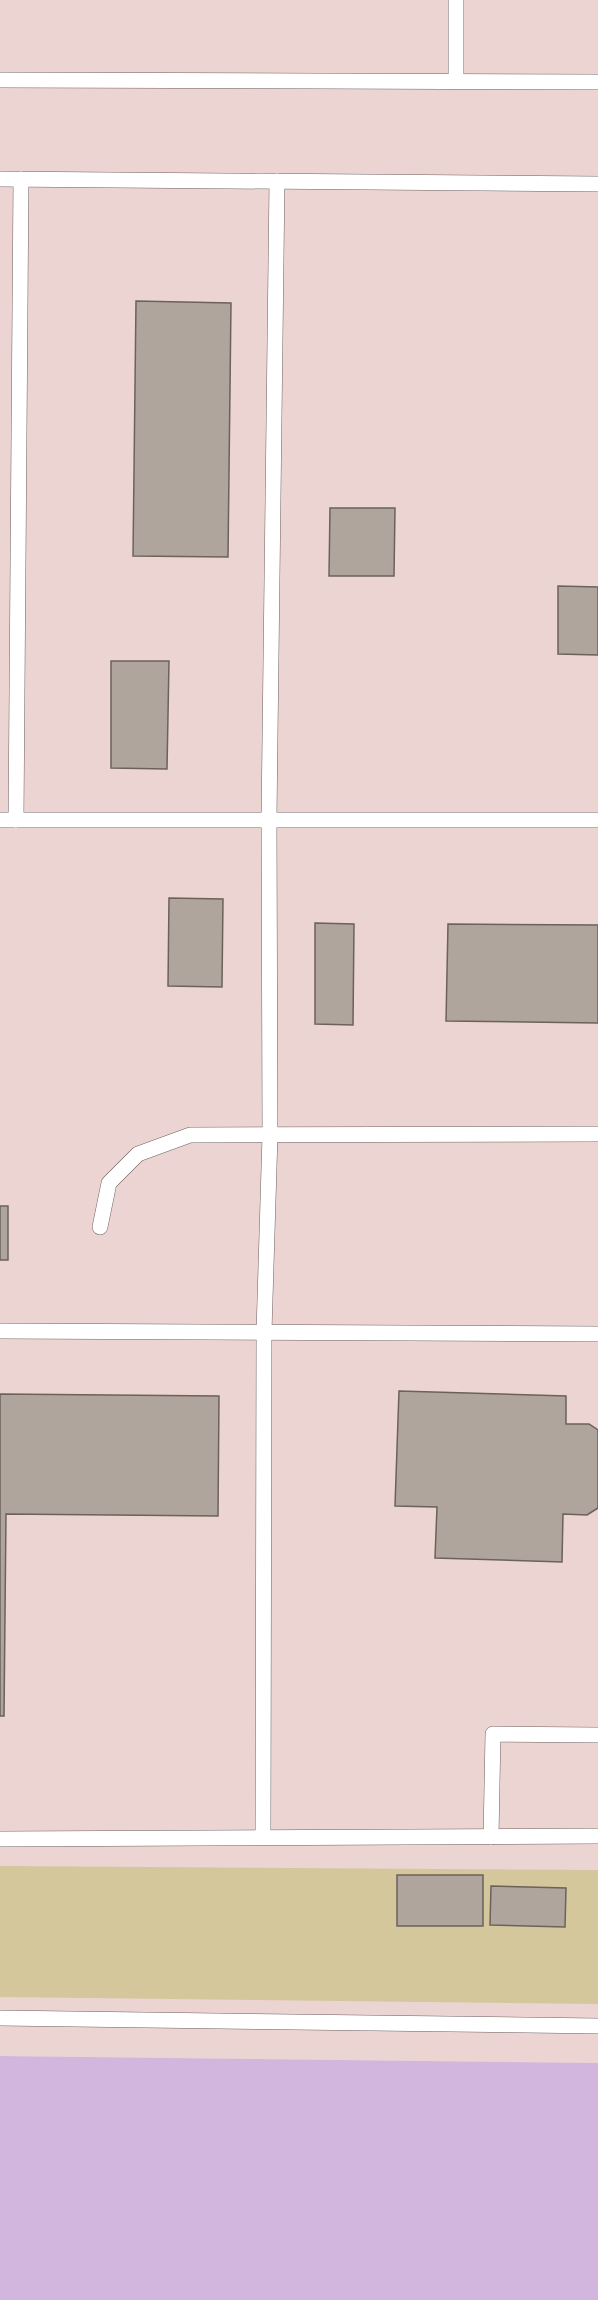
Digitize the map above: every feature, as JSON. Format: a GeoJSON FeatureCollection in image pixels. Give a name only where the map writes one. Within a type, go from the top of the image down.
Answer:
{"type":"FeatureCollection","features":[{"type":"Feature","properties":{"kind":"lane"},"geometry":{"type":"LineString","coordinates":[[456,0],[456,81]]}},
{"type":"Feature","properties":{"kind":"lane"},"geometry":{"type":"LineString","coordinates":[[0,80],[598,82]]}},
{"type":"Feature","properties":{"kind":"lane"},"geometry":{"type":"LineString","coordinates":[[0,179],[598,184]]}},
{"type":"Feature","properties":{"kind":"lane"},"geometry":{"type":"LineString","coordinates":[[21,179],[8,820],[269,818],[598,820]]}},
{"type":"Feature","properties":{"kind":"lane"},"geometry":{"type":"LineString","coordinates":[[263,1836],[264,1332],[270,1135],[269,818],[277,181]]}},
{"type":"Feature","properties":{"kind":"lane"},"geometry":{"type":"LineString","coordinates":[[100,1227],[109,1183],[138,1154],[190,1135],[598,1134]]}},
{"type":"Feature","properties":{"kind":"lane"},"geometry":{"type":"LineString","coordinates":[[0,1331],[598,1334]]}},
{"type":"Feature","properties":{"kind":"lane"},"geometry":{"type":"LineString","coordinates":[[491,1837],[493,1734],[598,1735]]}},
{"type":"Feature","properties":{"kind":"lane"},"geometry":{"type":"LineString","coordinates":[[0,1839],[598,1836]]}},
{"type":"Feature","properties":{"kind":"lane"},"geometry":{"type":"LineString","coordinates":[[0,2018],[598,2026]]}},
{"type":"Feature","properties":{"kind":"shaded area"},"geometry":{"type":"Polygon","coordinates":[[[0,0],[598,0],[598,2063],[0,2056],[0,0]]]}},
{"type":"Feature","properties":{"kind":"shaded area"},"geometry":{"type":"Polygon","coordinates":[[[0,1866],[598,1870],[598,2004],[0,1997],[0,1866]]]}},
{"type":"Feature","properties":{"kind":"shaded area"},"geometry":{"type":"Polygon","coordinates":[[[0,2056],[598,2063],[598,2300],[0,2300],[0,2056]]]}},
{"type":"Feature","properties":{"kind":"building"},"geometry":{"type":"Polygon","coordinates":[[[136,301],[231,303],[228,557],[133,556],[136,301]]]}},
{"type":"Feature","properties":{"kind":"building"},"geometry":{"type":"Polygon","coordinates":[[[330,508],[395,508],[394,576],[329,576],[330,508]]]}},
{"type":"Feature","properties":{"kind":"building"},"geometry":{"type":"Polygon","coordinates":[[[558,586],[598,587],[598,655],[558,654],[558,586]]]}},
{"type":"Feature","properties":{"kind":"building"},"geometry":{"type":"Polygon","coordinates":[[[111,661],[169,661],[167,769],[111,768],[111,661]]]}},
{"type":"Feature","properties":{"kind":"building"},"geometry":{"type":"Polygon","coordinates":[[[169,898],[223,899],[222,987],[168,986],[169,898]]]}},
{"type":"Feature","properties":{"kind":"building"},"geometry":{"type":"Polygon","coordinates":[[[315,923],[354,924],[353,1025],[315,1024],[315,923]]]}},
{"type":"Feature","properties":{"kind":"building"},"geometry":{"type":"Polygon","coordinates":[[[448,924],[598,925],[598,1023],[446,1021],[448,924]]]}},
{"type":"Feature","properties":{"kind":"building"},"geometry":{"type":"Polygon","coordinates":[[[0,1206],[8,1206],[8,1260],[0,1260],[0,1206]]]}},
{"type":"Feature","properties":{"kind":"building"},"geometry":{"type":"Polygon","coordinates":[[[399,1391],[566,1396],[566,1424],[589,1424],[598,1430],[598,1508],[587,1515],[563,1514],[562,1562],[435,1558],[437,1507],[395,1506],[399,1391]]]}},
{"type":"Feature","properties":{"kind":"building"},"geometry":{"type":"Polygon","coordinates":[[[0,1394],[219,1396],[218,1516],[6,1514],[4,1716],[0,1716],[0,1394]]]}},
{"type":"Feature","properties":{"kind":"building"},"geometry":{"type":"Polygon","coordinates":[[[397,1875],[483,1875],[483,1926],[397,1926],[397,1875]]]}},
{"type":"Feature","properties":{"kind":"building"},"geometry":{"type":"Polygon","coordinates":[[[491,1886],[566,1888],[565,1927],[490,1925],[491,1886]]]}}]}
